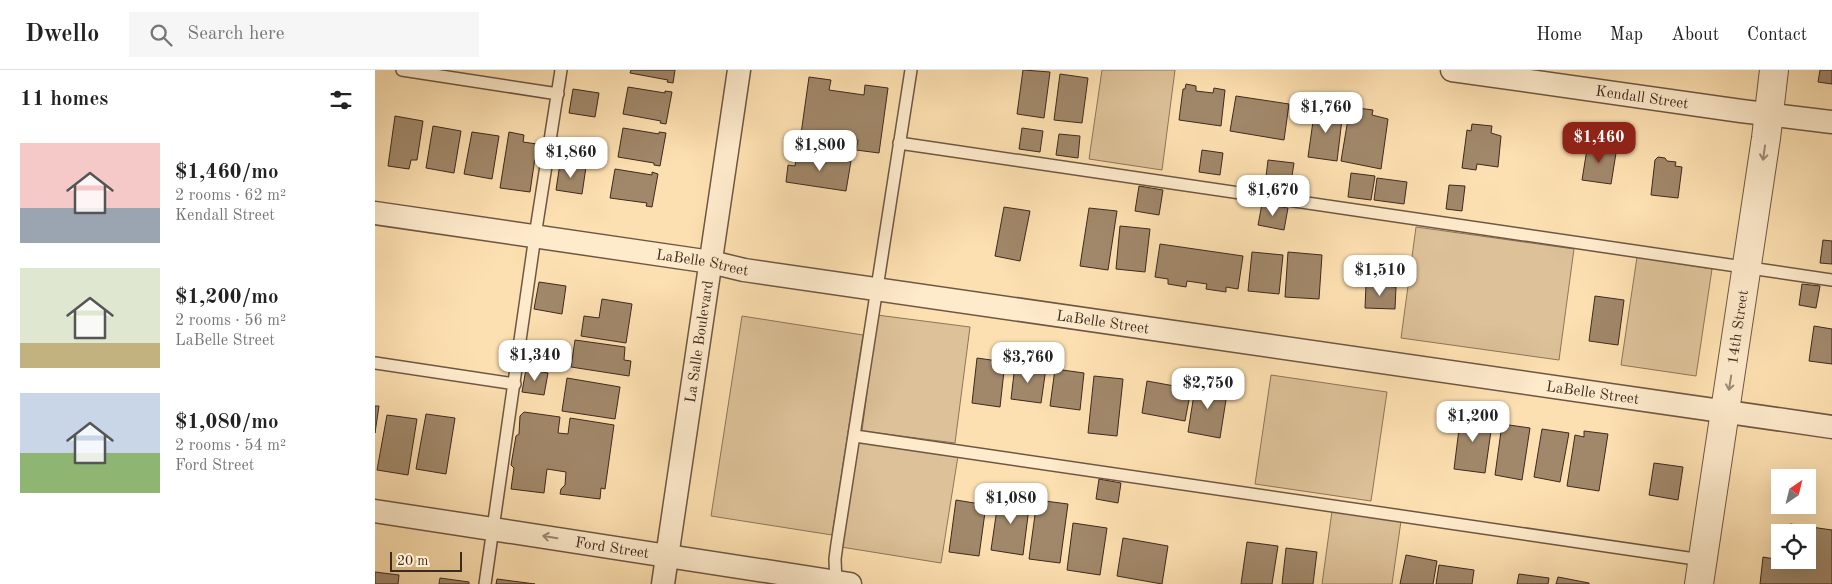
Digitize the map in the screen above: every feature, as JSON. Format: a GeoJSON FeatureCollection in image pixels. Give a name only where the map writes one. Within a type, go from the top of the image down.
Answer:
{"type":"FeatureCollection","features":[{"type":"Feature","properties":{"kind":"street","name":"La Salle Boulevard"},"geometry":{"type":"LineString","coordinates":[[663,584],[739,70]]}},
{"type":"Feature","properties":{"kind":"street","name":"Kendall Street"},"geometry":{"type":"LineString","coordinates":[[1452,70],[1832,122]]}},
{"type":"Feature","properties":{"kind":"street","name":"14th Street"},"geometry":{"type":"LineString","coordinates":[[1701,572],[1747,267],[1774,70]]}},
{"type":"Feature","properties":{"kind":"street","name":"LaBelle Street"},"geometry":{"type":"LineString","coordinates":[[375,213],[711,262],[744,270],[1832,427]]}},
{"type":"Feature","properties":{"kind":"street","name":"Ford Street"},"geometry":{"type":"LineString","coordinates":[[375,511],[841,583]]}},
{"type":"Feature","properties":{"kind":"lane"},"geometry":{"type":"LineString","coordinates":[[402,70],[558,94]]}},
{"type":"Feature","properties":{"kind":"lane"},"geometry":{"type":"LineString","coordinates":[[485,584],[561,70]]}},
{"type":"Feature","properties":{"kind":"lane"},"geometry":{"type":"LineString","coordinates":[[841,583],[835,559],[911,70]]}},
{"type":"Feature","properties":{"kind":"lane"},"geometry":{"type":"LineString","coordinates":[[899,143],[1832,280]]}},
{"type":"Feature","properties":{"kind":"lane"},"geometry":{"type":"LineString","coordinates":[[375,363],[515,384]]}},
{"type":"Feature","properties":{"kind":"lane"},"geometry":{"type":"LineString","coordinates":[[855,436],[1701,572]]}},
{"type":"Feature","properties":{"kind":"shaded area"},"geometry":{"type":"Polygon","coordinates":[[[1102,70],[1175,70],[1162,170],[1089,159],[1102,70]]]}},
{"type":"Feature","properties":{"kind":"shaded area"},"geometry":{"type":"Polygon","coordinates":[[[1416,227],[1574,249],[1559,360],[1401,338],[1416,227]]]}},
{"type":"Feature","properties":{"kind":"shaded area"},"geometry":{"type":"Polygon","coordinates":[[[1637,257],[1712,269],[1696,376],[1621,365],[1637,257]]]}},
{"type":"Feature","properties":{"kind":"shaded area"},"geometry":{"type":"Polygon","coordinates":[[[877,315],[970,327],[955,443],[862,431],[877,315]]]}},
{"type":"Feature","properties":{"kind":"shaded area"},"geometry":{"type":"Polygon","coordinates":[[[742,316],[863,335],[832,535],[711,516],[742,316]]]}},
{"type":"Feature","properties":{"kind":"shaded area"},"geometry":{"type":"Polygon","coordinates":[[[1271,375],[1387,392],[1371,501],[1255,484],[1271,375]]]}},
{"type":"Feature","properties":{"kind":"shaded area"},"geometry":{"type":"Polygon","coordinates":[[[858,440],[958,456],[941,563],[841,547],[858,440]]]}},
{"type":"Feature","properties":{"kind":"shaded area"},"geometry":{"type":"Polygon","coordinates":[[[1332,511],[1401,521],[1392,584],[1322,584],[1332,511]]]}},
{"type":"Feature","properties":{"kind":"building"},"geometry":{"type":"Polygon","coordinates":[[[631,70],[675,70],[673,83],[667,82],[668,80],[630,73],[631,70]]]}},
{"type":"Feature","properties":{"kind":"building"},"geometry":{"type":"Polygon","coordinates":[[[1023,70],[1050,72],[1044,118],[1017,114],[1023,70]]]}},
{"type":"Feature","properties":{"kind":"building"},"geometry":{"type":"Polygon","coordinates":[[[1820,70],[1832,70],[1832,84],[1818,82],[1820,70]]]}},
{"type":"Feature","properties":{"kind":"building"},"geometry":{"type":"Polygon","coordinates":[[[1060,74],[1088,78],[1082,123],[1054,120],[1060,74]]]}},
{"type":"Feature","properties":{"kind":"building"},"geometry":{"type":"Polygon","coordinates":[[[809,77],[831,80],[829,90],[864,95],[865,85],[888,88],[879,153],[856,150],[858,140],[822,135],[821,145],[800,141],[809,77]]]}},
{"type":"Feature","properties":{"kind":"building"},"geometry":{"type":"Polygon","coordinates":[[[1186,84],[1196,86],[1196,91],[1213,93],[1214,88],[1225,90],[1221,126],[1179,120],[1183,89],[1185,89],[1186,84]]]}},
{"type":"Feature","properties":{"kind":"building"},"geometry":{"type":"Polygon","coordinates":[[[628,87],[665,93],[665,91],[672,92],[666,124],[660,123],[661,121],[623,114],[628,87]]]}},
{"type":"Feature","properties":{"kind":"building"},"geometry":{"type":"Polygon","coordinates":[[[573,89],[599,93],[595,117],[569,113],[573,89]]]}},
{"type":"Feature","properties":{"kind":"building"},"geometry":{"type":"Polygon","coordinates":[[[1236,96],[1289,104],[1284,140],[1230,131],[1236,96]]]}},
{"type":"Feature","properties":{"kind":"building"},"geometry":{"type":"Polygon","coordinates":[[[1315,107],[1343,111],[1337,161],[1308,157],[1315,107]]]}},
{"type":"Feature","properties":{"kind":"building"},"geometry":{"type":"Polygon","coordinates":[[[1350,107],[1373,110],[1372,115],[1388,119],[1381,169],[1341,161],[1350,107]]]}},
{"type":"Feature","properties":{"kind":"building"},"geometry":{"type":"Polygon","coordinates":[[[395,116],[423,121],[417,160],[411,160],[409,169],[388,166],[395,116]]]}},
{"type":"Feature","properties":{"kind":"building"},"geometry":{"type":"Polygon","coordinates":[[[1472,124],[1492,126],[1491,133],[1501,136],[1498,167],[1477,164],[1476,170],[1462,168],[1467,130],[1471,131],[1472,124]]]}},
{"type":"Feature","properties":{"kind":"building"},"geometry":{"type":"Polygon","coordinates":[[[433,126],[461,131],[454,173],[426,168],[433,126]]]}},
{"type":"Feature","properties":{"kind":"building"},"geometry":{"type":"Polygon","coordinates":[[[623,128],[659,134],[659,132],[666,133],[660,166],[654,165],[654,163],[618,157],[623,128]]]}},
{"type":"Feature","properties":{"kind":"building"},"geometry":{"type":"Polygon","coordinates":[[[1022,128],[1043,131],[1040,152],[1019,149],[1022,128]]]}},
{"type":"Feature","properties":{"kind":"building"},"geometry":{"type":"Polygon","coordinates":[[[472,132],[499,136],[492,179],[464,174],[472,132]]]}},
{"type":"Feature","properties":{"kind":"building"},"geometry":{"type":"Polygon","coordinates":[[[509,132],[524,135],[523,142],[537,144],[530,192],[500,188],[509,132]]]}},
{"type":"Feature","properties":{"kind":"building"},"geometry":{"type":"Polygon","coordinates":[[[1059,134],[1080,136],[1078,158],[1056,155],[1059,134]]]}},
{"type":"Feature","properties":{"kind":"building"},"geometry":{"type":"Polygon","coordinates":[[[1588,143],[1617,147],[1611,184],[1582,180],[1588,143]]]}},
{"type":"Feature","properties":{"kind":"building"},"geometry":{"type":"Polygon","coordinates":[[[1202,150],[1223,153],[1220,175],[1199,172],[1202,150]]]}},
{"type":"Feature","properties":{"kind":"building"},"geometry":{"type":"Polygon","coordinates":[[[797,153],[851,161],[846,191],[786,182],[788,165],[795,166],[797,153]]]}},
{"type":"Feature","properties":{"kind":"building"},"geometry":{"type":"Polygon","coordinates":[[[1658,157],[1676,162],[1675,166],[1682,167],[1678,198],[1651,195],[1655,160],[1658,157]]]}},
{"type":"Feature","properties":{"kind":"building"},"geometry":{"type":"Polygon","coordinates":[[[1268,160],[1294,163],[1290,189],[1265,185],[1268,160]]]}},
{"type":"Feature","properties":{"kind":"building"},"geometry":{"type":"Polygon","coordinates":[[[560,163],[586,167],[582,194],[556,190],[560,163]]]}},
{"type":"Feature","properties":{"kind":"building"},"geometry":{"type":"Polygon","coordinates":[[[615,169],[652,175],[652,172],[658,174],[652,207],[646,206],[647,203],[610,198],[615,169]]]}},
{"type":"Feature","properties":{"kind":"building"},"geometry":{"type":"Polygon","coordinates":[[[1351,173],[1375,176],[1371,200],[1348,197],[1351,173]]]}},
{"type":"Feature","properties":{"kind":"building"},"geometry":{"type":"Polygon","coordinates":[[[1377,178],[1407,182],[1404,204],[1374,200],[1377,178]]]}},
{"type":"Feature","properties":{"kind":"building"},"geometry":{"type":"Polygon","coordinates":[[[1449,185],[1465,186],[1462,211],[1446,209],[1449,185]]]}},
{"type":"Feature","properties":{"kind":"building"},"geometry":{"type":"Polygon","coordinates":[[[1139,186],[1163,190],[1159,215],[1135,211],[1139,186]]]}},
{"type":"Feature","properties":{"kind":"building"},"geometry":{"type":"Polygon","coordinates":[[[1262,204],[1288,208],[1284,230],[1258,225],[1262,204]]]}},
{"type":"Feature","properties":{"kind":"building"},"geometry":{"type":"Polygon","coordinates":[[[1004,207],[1030,211],[1020,261],[995,256],[1004,207]]]}},
{"type":"Feature","properties":{"kind":"building"},"geometry":{"type":"Polygon","coordinates":[[[1089,208],[1117,211],[1108,270],[1080,266],[1089,208]]]}},
{"type":"Feature","properties":{"kind":"building"},"geometry":{"type":"Polygon","coordinates":[[[1120,226],[1150,229],[1145,272],[1116,269],[1120,226]]]}},
{"type":"Feature","properties":{"kind":"building"},"geometry":{"type":"Polygon","coordinates":[[[1823,240],[1832,241],[1832,264],[1820,263],[1823,240]]]}},
{"type":"Feature","properties":{"kind":"building"},"geometry":{"type":"Polygon","coordinates":[[[1160,244],[1243,256],[1238,289],[1226,287],[1226,292],[1206,289],[1207,284],[1187,281],[1186,287],[1168,284],[1168,279],[1155,277],[1160,244]]]}},
{"type":"Feature","properties":{"kind":"building"},"geometry":{"type":"Polygon","coordinates":[[[1252,252],[1283,255],[1279,294],[1248,291],[1252,252]]]}},
{"type":"Feature","properties":{"kind":"building"},"geometry":{"type":"Polygon","coordinates":[[[1288,252],[1322,255],[1319,299],[1285,297],[1288,252]]]}},
{"type":"Feature","properties":{"kind":"building"},"geometry":{"type":"Polygon","coordinates":[[[539,282],[566,286],[562,314],[534,309],[539,282]]]}},
{"type":"Feature","properties":{"kind":"building"},"geometry":{"type":"Polygon","coordinates":[[[1802,284],[1820,286],[1816,308],[1799,305],[1802,284]]]}},
{"type":"Feature","properties":{"kind":"building"},"geometry":{"type":"Polygon","coordinates":[[[1366,285],[1396,287],[1395,309],[1365,308],[1366,285]]]}},
{"type":"Feature","properties":{"kind":"building"},"geometry":{"type":"Polygon","coordinates":[[[1595,296],[1624,300],[1618,345],[1589,341],[1595,296]]]}},
{"type":"Feature","properties":{"kind":"building"},"geometry":{"type":"Polygon","coordinates":[[[602,299],[632,304],[626,343],[581,336],[584,316],[599,318],[602,299]]]}},
{"type":"Feature","properties":{"kind":"building"},"geometry":{"type":"Polygon","coordinates":[[[1814,326],[1832,329],[1832,364],[1809,361],[1814,326]]]}},
{"type":"Feature","properties":{"kind":"building"},"geometry":{"type":"Polygon","coordinates":[[[575,340],[625,347],[624,360],[631,361],[629,376],[571,367],[575,340]]]}},
{"type":"Feature","properties":{"kind":"building"},"geometry":{"type":"Polygon","coordinates":[[[977,358],[1005,362],[1000,407],[972,403],[977,358]]]}},
{"type":"Feature","properties":{"kind":"building"},"geometry":{"type":"Polygon","coordinates":[[[1015,365],[1046,368],[1041,403],[1011,399],[1015,365]]]}},
{"type":"Feature","properties":{"kind":"building"},"geometry":{"type":"Polygon","coordinates":[[[526,369],[548,373],[544,395],[522,392],[526,369]]]}},
{"type":"Feature","properties":{"kind":"building"},"geometry":{"type":"Polygon","coordinates":[[[1055,369],[1084,373],[1080,410],[1050,406],[1055,369]]]}},
{"type":"Feature","properties":{"kind":"building"},"geometry":{"type":"Polygon","coordinates":[[[1094,376],[1123,379],[1117,436],[1088,433],[1094,376]]]}},
{"type":"Feature","properties":{"kind":"building"},"geometry":{"type":"Polygon","coordinates":[[[567,378],[620,387],[615,419],[562,411],[567,378]]]}},
{"type":"Feature","properties":{"kind":"building"},"geometry":{"type":"Polygon","coordinates":[[[1147,381],[1191,389],[1185,421],[1142,413],[1147,381]]]}},
{"type":"Feature","properties":{"kind":"building"},"geometry":{"type":"Polygon","coordinates":[[[1196,382],[1228,387],[1220,438],[1188,432],[1196,382]]]}},
{"type":"Feature","properties":{"kind":"building"},"geometry":{"type":"Polygon","coordinates":[[[375,406],[379,406],[375,433],[375,406]]]}},
{"type":"Feature","properties":{"kind":"building"},"geometry":{"type":"Polygon","coordinates":[[[524,412],[560,417],[558,433],[568,434],[570,418],[614,425],[605,489],[601,488],[600,499],[560,494],[561,489],[565,485],[566,472],[547,469],[544,493],[511,489],[514,468],[511,465],[516,436],[519,434],[520,416],[524,412]]]}},
{"type":"Feature","properties":{"kind":"building"},"geometry":{"type":"Polygon","coordinates":[[[1461,413],[1493,417],[1485,473],[1454,469],[1461,413]]]}},
{"type":"Feature","properties":{"kind":"building"},"geometry":{"type":"Polygon","coordinates":[[[426,414],[455,418],[446,474],[416,469],[426,414]]]}},
{"type":"Feature","properties":{"kind":"building"},"geometry":{"type":"Polygon","coordinates":[[[387,415],[417,419],[408,475],[377,470],[387,415]]]}},
{"type":"Feature","properties":{"kind":"building"},"geometry":{"type":"Polygon","coordinates":[[[1502,424],[1530,428],[1522,480],[1495,475],[1502,424]]]}},
{"type":"Feature","properties":{"kind":"building"},"geometry":{"type":"Polygon","coordinates":[[[1542,429],[1569,433],[1560,482],[1534,477],[1542,429]]]}},
{"type":"Feature","properties":{"kind":"building"},"geometry":{"type":"Polygon","coordinates":[[[1584,431],[1608,434],[1599,491],[1567,486],[1575,435],[1584,437],[1584,431]]]}},
{"type":"Feature","properties":{"kind":"building"},"geometry":{"type":"Polygon","coordinates":[[[1654,463],[1683,467],[1678,500],[1649,495],[1654,463]]]}},
{"type":"Feature","properties":{"kind":"building"},"geometry":{"type":"Polygon","coordinates":[[[1099,479],[1121,483],[1118,503],[1096,499],[1099,479]]]}},
{"type":"Feature","properties":{"kind":"building"},"geometry":{"type":"Polygon","coordinates":[[[999,495],[1030,500],[1023,555],[991,550],[999,495]]]}},
{"type":"Feature","properties":{"kind":"building"},"geometry":{"type":"Polygon","coordinates":[[[956,500],[986,505],[979,556],[949,552],[956,500]]]}},
{"type":"Feature","properties":{"kind":"building"},"geometry":{"type":"Polygon","coordinates":[[[1037,500],[1068,504],[1060,563],[1029,559],[1037,500]]]}},
{"type":"Feature","properties":{"kind":"building"},"geometry":{"type":"Polygon","coordinates":[[[1073,523],[1107,528],[1100,575],[1067,570],[1073,523]]]}},
{"type":"Feature","properties":{"kind":"building"},"geometry":{"type":"Polygon","coordinates":[[[1816,528],[1832,530],[1832,584],[1760,584],[1763,557],[1771,558],[1771,569],[1816,569],[1816,528]]]}},
{"type":"Feature","properties":{"kind":"building"},"geometry":{"type":"Polygon","coordinates":[[[1123,538],[1168,546],[1162,584],[1117,576],[1123,538]]]}},
{"type":"Feature","properties":{"kind":"building"},"geometry":{"type":"Polygon","coordinates":[[[1247,542],[1278,546],[1272,584],[1241,584],[1247,542]]]}},
{"type":"Feature","properties":{"kind":"building"},"geometry":{"type":"Polygon","coordinates":[[[1286,548],[1317,552],[1313,584],[1282,584],[1286,548]]]}},
{"type":"Feature","properties":{"kind":"building"},"geometry":{"type":"Polygon","coordinates":[[[1406,555],[1437,561],[1433,584],[1400,584],[1406,555]]]}},
{"type":"Feature","properties":{"kind":"building"},"geometry":{"type":"Polygon","coordinates":[[[1439,565],[1474,570],[1472,584],[1436,584],[1439,565]]]}},
{"type":"Feature","properties":{"kind":"building"},"geometry":{"type":"Polygon","coordinates":[[[375,572],[399,575],[398,584],[375,584],[375,572]]]}},
{"type":"Feature","properties":{"kind":"building"},"geometry":{"type":"Polygon","coordinates":[[[1519,574],[1549,578],[1548,584],[1517,584],[1519,574]]]}},
{"type":"Feature","properties":{"kind":"building"},"geometry":{"type":"Polygon","coordinates":[[[1558,577],[1589,583],[1589,584],[1556,584],[1558,577]]]}},
{"type":"Feature","properties":{"kind":"building"},"geometry":{"type":"Polygon","coordinates":[[[440,578],[469,582],[469,584],[439,584],[440,578]]]}},
{"type":"Feature","properties":{"kind":"building"},"geometry":{"type":"Polygon","coordinates":[[[497,579],[535,584],[496,584],[497,579]]]}}]}
